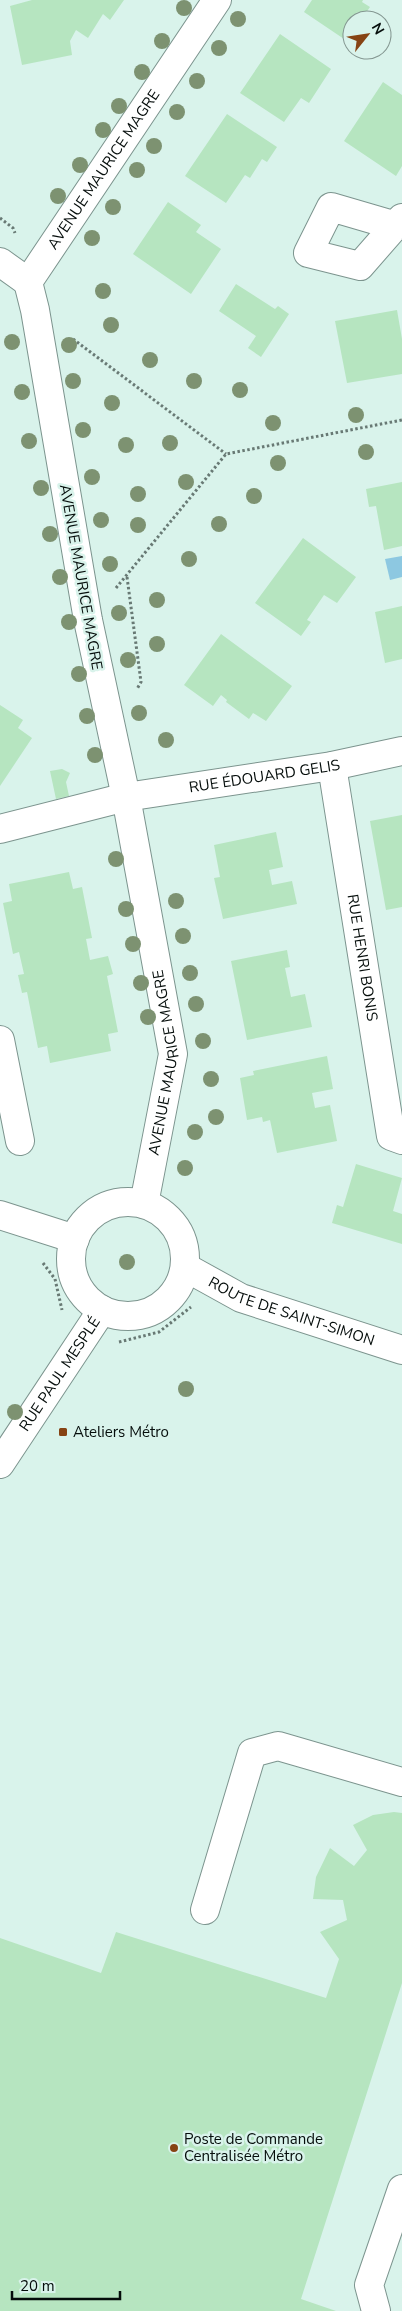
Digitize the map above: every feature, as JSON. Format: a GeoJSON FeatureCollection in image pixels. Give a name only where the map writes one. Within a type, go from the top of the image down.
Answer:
{"type":"FeatureCollection","features":[{"type":"Feature","properties":{"kind":"street","name":"AVENUE MAURICE MAGRE"},"geometry":{"type":"LineString","coordinates":[[144,1204],[173,1054],[126,798],[107,718],[88,620],[35,310],[28,282],[217,0]]}},
{"type":"Feature","properties":{"kind":"street"},"geometry":{"type":"LineString","coordinates":[[0,262],[28,282]]}},
{"type":"Feature","properties":{"kind":"street","name":"RUE ÉDOUARD GELIS"},"geometry":{"type":"LineString","coordinates":[[0,829],[126,798],[332,766],[402,751]]}},
{"type":"Feature","properties":{"kind":"street","name":"RUE HENRI BONIS"},"geometry":{"type":"LineString","coordinates":[[332,766],[391,1136],[402,1140]]}},
{"type":"Feature","properties":{"kind":"street"},"geometry":{"type":"LineString","coordinates":[[0,1040],[20,1141]]}},
{"type":"Feature","properties":{"kind":"street"},"geometry":{"type":"LineString","coordinates":[[121,1203],[144,1204],[158,1210],[173,1222],[185,1249],[185,1267],[177,1290],[158,1309],[136,1316],[120,1316],[102,1310],[92,1303],[75,1280],[71,1259],[75,1239],[84,1225],[99,1210],[121,1203]]}},
{"type":"Feature","properties":{"kind":"street"},"geometry":{"type":"LineString","coordinates":[[0,1215],[75,1239]]}},
{"type":"Feature","properties":{"kind":"street","name":"ROUTE DE SAINT-SIMON"},"geometry":{"type":"LineString","coordinates":[[185,1267],[241,1298],[402,1350]]}},
{"type":"Feature","properties":{"kind":"street","name":"RUE PAUL MESPLÉ"},"geometry":{"type":"LineString","coordinates":[[0,1464],[102,1310]]}},
{"type":"Feature","properties":{"kind":"street"},"geometry":{"type":"LineString","coordinates":[[205,1910],[252,1753],[278,1746],[402,1782]]}},
{"type":"Feature","properties":{"kind":"street"},"geometry":{"type":"LineString","coordinates":[[376,2311],[369,2285],[402,2188]]}},
{"type":"Feature","properties":{"kind":"path"},"geometry":{"type":"LineString","coordinates":[[35,310],[226,454]]}},
{"type":"Feature","properties":{"kind":"path"},"geometry":{"type":"LineString","coordinates":[[107,718],[130,702],[141,682],[126,576],[226,454],[402,420]]}},
{"type":"Feature","properties":{"kind":"path"},"geometry":{"type":"LineString","coordinates":[[39,1259],[55,1280],[65,1319],[82,1338],[109,1345],[159,1332],[195,1304]]}},
{"type":"Feature","properties":{"kind":"water"},"geometry":{"type":"Polygon","coordinates":[[[402,556],[402,577],[390,580],[385,559],[402,556]]]}},
{"type":"Feature","properties":{"kind":"building"},"geometry":{"type":"Polygon","coordinates":[[[32,0],[124,0],[110,20],[103,14],[88,38],[76,30],[70,41],[72,55],[22,65],[10,6],[32,0]]]}},
{"type":"Feature","properties":{"kind":"building"},"geometry":{"type":"Polygon","coordinates":[[[312,0],[363,0],[362,2],[370,7],[368,10],[342,10],[342,38],[304,12],[312,0]]]}},
{"type":"Feature","properties":{"kind":"building"},"geometry":{"type":"Polygon","coordinates":[[[280,34],[331,69],[309,103],[301,98],[284,122],[240,93],[280,34]]]}},
{"type":"Feature","properties":{"kind":"building"},"geometry":{"type":"Polygon","coordinates":[[[383,82],[402,95],[402,166],[396,176],[344,141],[383,82]]]}},
{"type":"Feature","properties":{"kind":"building"},"geometry":{"type":"Polygon","coordinates":[[[227,114],[277,147],[267,162],[262,159],[250,178],[245,175],[226,203],[185,176],[227,114]]]}},
{"type":"Feature","properties":{"kind":"building"},"geometry":{"type":"Polygon","coordinates":[[[168,202],[201,225],[196,232],[221,249],[191,294],[133,254],[168,202]]]}},
{"type":"Feature","properties":{"kind":"building"},"geometry":{"type":"Polygon","coordinates":[[[236,284],[275,309],[278,306],[289,314],[261,357],[248,348],[256,336],[219,311],[236,284]]]}},
{"type":"Feature","properties":{"kind":"building"},"geometry":{"type":"Polygon","coordinates":[[[397,310],[402,339],[402,374],[347,383],[335,321],[397,310]]]}},
{"type":"Feature","properties":{"kind":"building"},"geometry":{"type":"Polygon","coordinates":[[[402,482],[402,546],[384,550],[376,506],[369,507],[366,489],[402,482]]]}},
{"type":"Feature","properties":{"kind":"building"},"geometry":{"type":"Polygon","coordinates":[[[303,538],[356,577],[337,603],[324,595],[307,620],[311,622],[301,636],[255,603],[303,538]]]}},
{"type":"Feature","properties":{"kind":"building"},"geometry":{"type":"Polygon","coordinates":[[[402,606],[402,659],[385,663],[375,612],[402,606]]]}},
{"type":"Feature","properties":{"kind":"building"},"geometry":{"type":"Polygon","coordinates":[[[221,634],[292,686],[266,721],[253,713],[249,719],[226,702],[227,700],[221,695],[213,706],[184,685],[221,634]]]}},
{"type":"Feature","properties":{"kind":"building"},"geometry":{"type":"Polygon","coordinates":[[[0,705],[23,720],[18,728],[32,738],[0,786],[0,705]]]}},
{"type":"Feature","properties":{"kind":"building"},"geometry":{"type":"Polygon","coordinates":[[[62,769],[70,773],[66,782],[69,796],[56,799],[50,771],[62,769]]]}},
{"type":"Feature","properties":{"kind":"building"},"geometry":{"type":"Polygon","coordinates":[[[402,815],[402,907],[386,910],[370,821],[402,815]]]}},
{"type":"Feature","properties":{"kind":"building"},"geometry":{"type":"Polygon","coordinates":[[[276,832],[283,867],[269,870],[272,885],[292,881],[297,904],[223,919],[214,878],[220,877],[214,845],[276,832]]]}},
{"type":"Feature","properties":{"kind":"building"},"geometry":{"type":"Polygon","coordinates":[[[69,872],[73,889],[82,887],[92,938],[86,939],[90,960],[108,956],[113,974],[107,976],[118,1032],[108,1034],[111,1051],[50,1063],[47,1046],[38,1048],[27,992],[22,993],[18,975],[24,974],[19,952],[13,954],[3,903],[12,901],[9,884],[69,872]]]}},
{"type":"Feature","properties":{"kind":"building"},"geometry":{"type":"Polygon","coordinates":[[[287,950],[290,967],[285,968],[291,997],[305,994],[312,1027],[247,1040],[231,961],[287,950]]]}},
{"type":"Feature","properties":{"kind":"building"},"geometry":{"type":"Polygon","coordinates":[[[327,1056],[333,1089],[312,1093],[315,1108],[330,1105],[337,1141],[277,1153],[270,1120],[263,1122],[262,1117],[247,1120],[240,1078],[254,1075],[253,1071],[327,1056]]]}},
{"type":"Feature","properties":{"kind":"building"},"geometry":{"type":"Polygon","coordinates":[[[356,1164],[402,1178],[393,1211],[402,1214],[402,1244],[332,1223],[337,1205],[343,1207],[356,1164]]]}},
{"type":"Feature","properties":{"kind":"building","name":"Poste de Commande Centralisée Métro"},"geometry":{"type":"Polygon","coordinates":[[[394,1812],[402,1813],[402,1983],[301,2299],[336,2311],[0,2311],[0,1938],[101,1973],[116,1932],[326,1998],[339,1959],[320,1932],[347,1920],[343,1900],[313,1899],[316,1877],[330,1848],[354,1866],[367,1850],[353,1825],[373,1815],[394,1812]]]}},
{"type":"Feature","properties":{"kind":"place","name":"Ateliers Métro"},"geometry":{"type":"Point","coordinates":[63,1432]}},
{"type":"Feature","properties":{"kind":"place","name":"Poste de Commande Centralisée Métro"},"geometry":{"type":"Point","coordinates":[174,2148]}}]}
